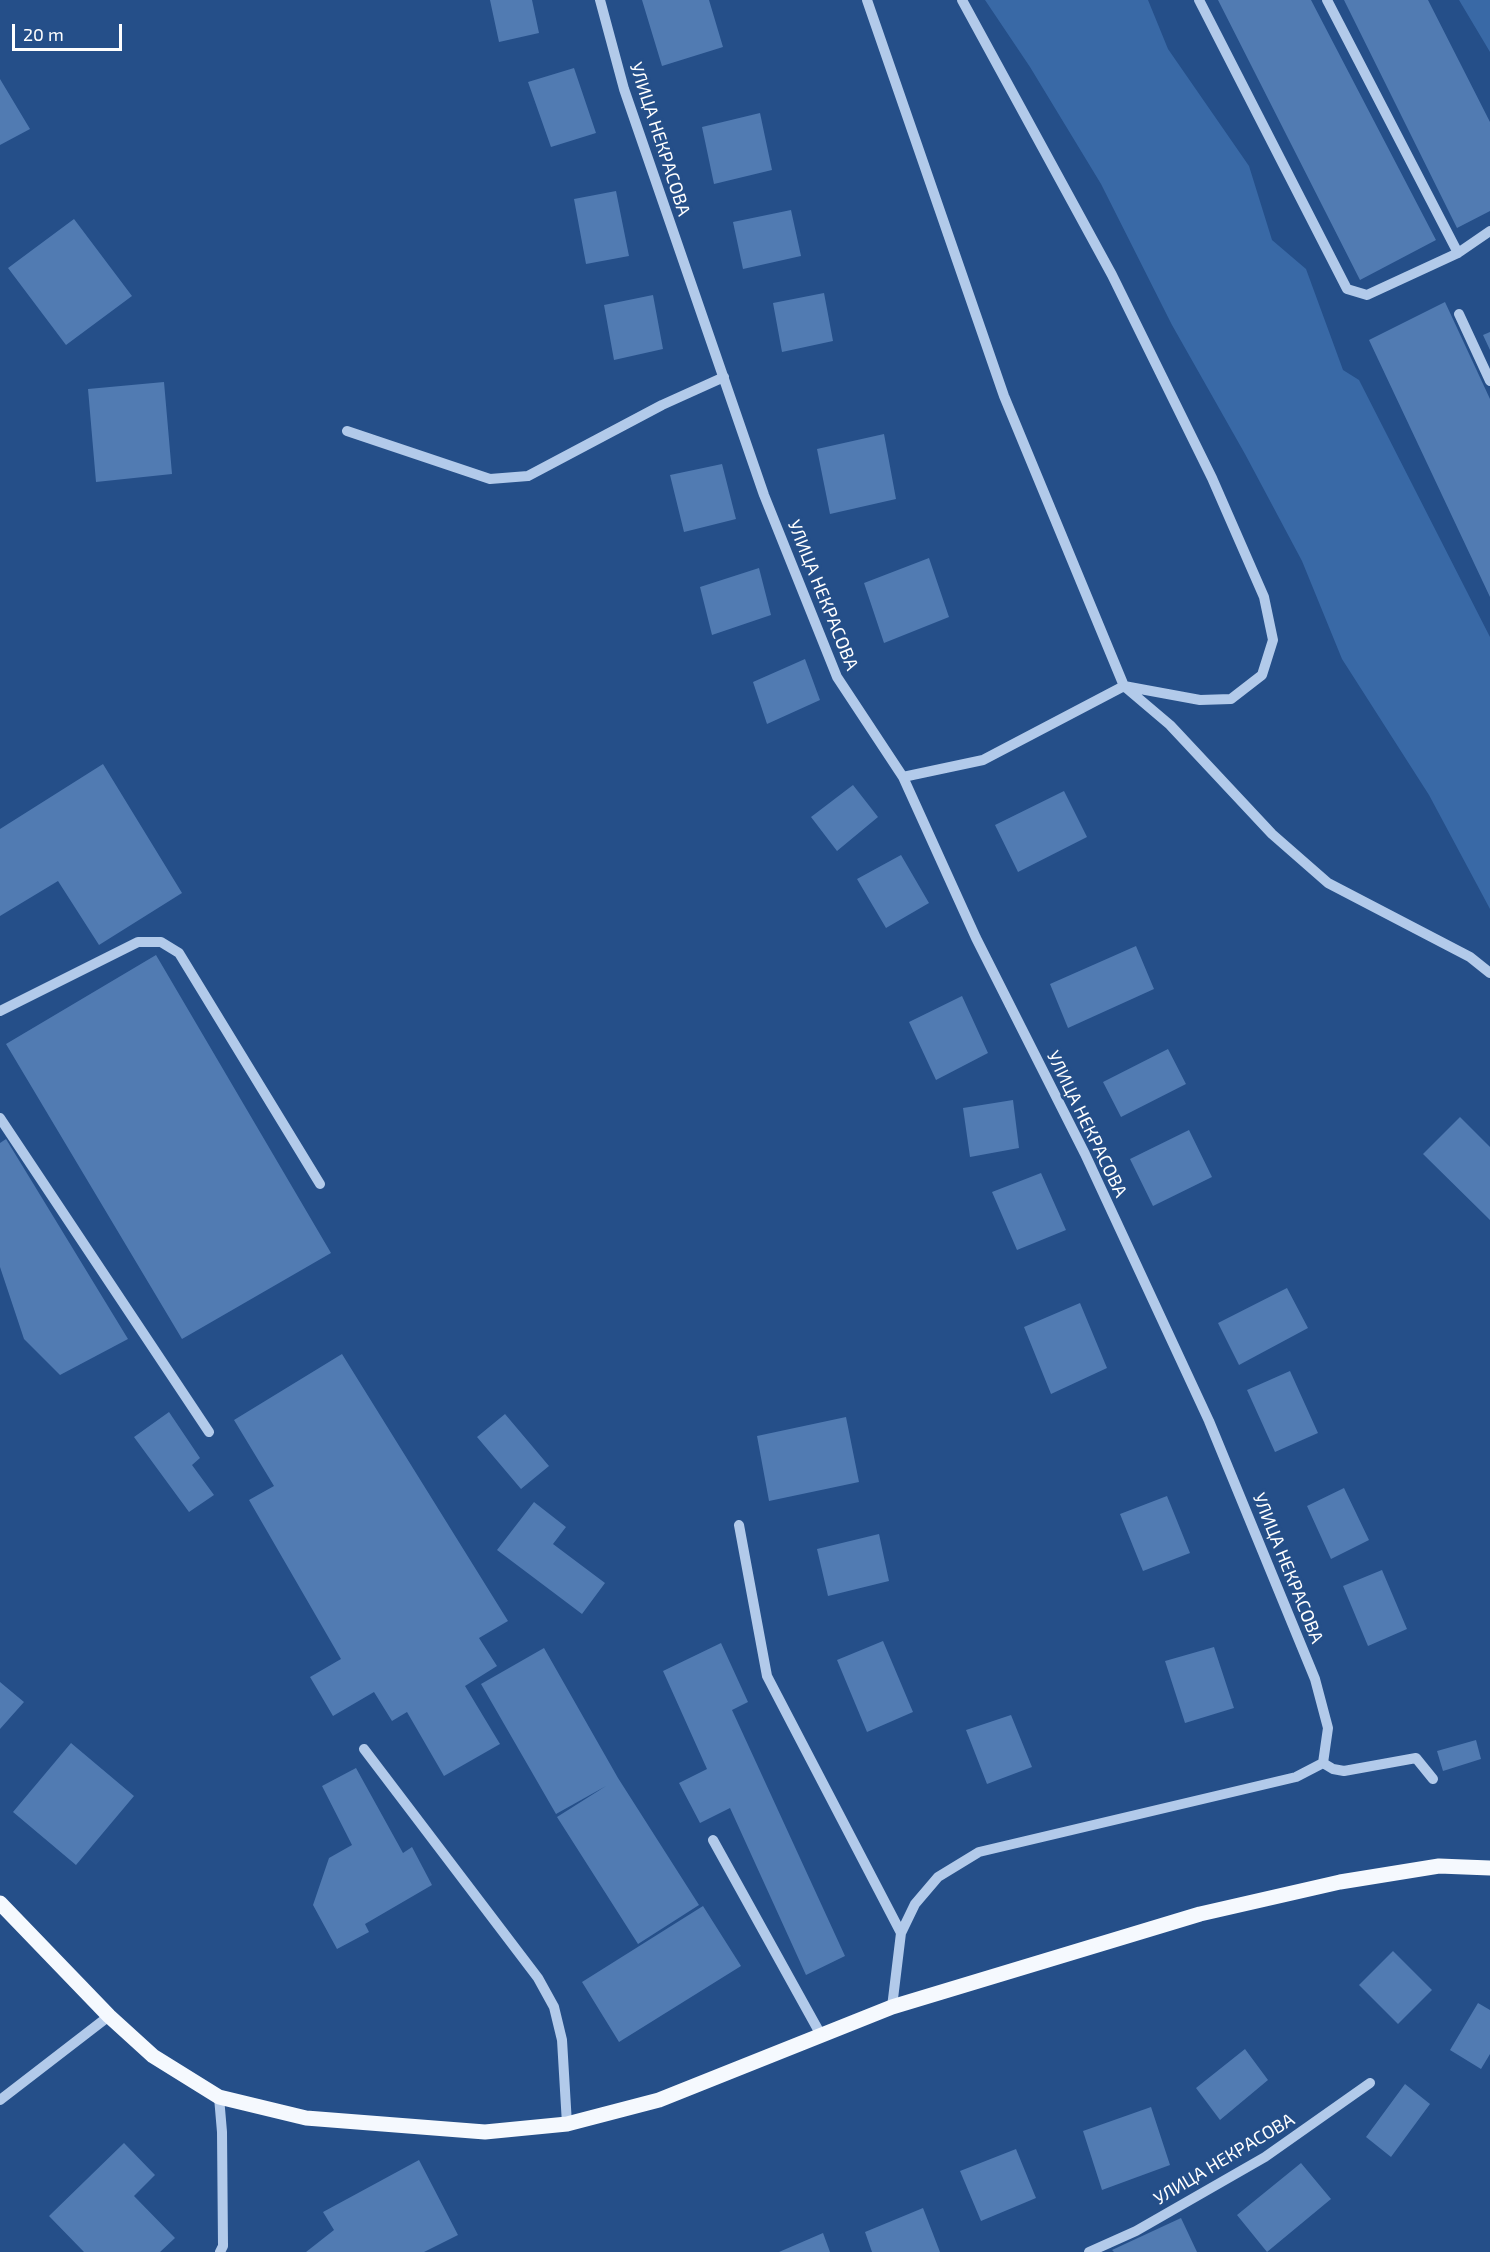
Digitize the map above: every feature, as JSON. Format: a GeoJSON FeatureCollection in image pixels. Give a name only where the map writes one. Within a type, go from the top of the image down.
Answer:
{"type":"FeatureCollection","features":[{"type":"Feature","properties":{"kind":"main road"},"geometry":{"type":"LineString","coordinates":[[0,1903],[109,2016],[153,2056],[219,2097],[306,2118],[485,2132],[567,2124],[659,2100],[892,2007],[1200,1914],[1340,1882],[1439,1866],[1490,1869]]}},
{"type":"Feature","properties":{"kind":"street","name":"УЛИЦА НЕКРАСОВА"},"geometry":{"type":"LineString","coordinates":[[600,0],[624,89],[764,495],[837,676],[903,777],[976,938],[1085,1154],[1209,1421],[1316,1679],[1328,1728],[1323,1763]]}},
{"type":"Feature","properties":{"kind":"street"},"geometry":{"type":"LineString","coordinates":[[867,0],[1004,396],[1124,686],[1170,725],[1272,834],[1328,883],[1470,957],[1490,973]]}},
{"type":"Feature","properties":{"kind":"street"},"geometry":{"type":"LineString","coordinates":[[903,777],[983,760],[1124,686],[1200,700],[1231,699],[1262,675],[1273,640],[1264,597],[1212,478],[1112,275],[962,0]]}},
{"type":"Feature","properties":{"kind":"street"},"geometry":{"type":"LineString","coordinates":[[1199,0],[1347,289],[1367,295],[1458,253],[1490,231]]}},
{"type":"Feature","properties":{"kind":"street"},"geometry":{"type":"LineString","coordinates":[[1327,0],[1458,253]]}},
{"type":"Feature","properties":{"kind":"street"},"geometry":{"type":"LineString","coordinates":[[1459,314],[1490,381]]}},
{"type":"Feature","properties":{"kind":"street"},"geometry":{"type":"LineString","coordinates":[[348,430],[490,479],[528,476],[662,405],[724,376]]}},
{"type":"Feature","properties":{"kind":"street"},"geometry":{"type":"LineString","coordinates":[[0,1011],[138,942],[161,942],[179,952],[320,1184]]}},
{"type":"Feature","properties":{"kind":"street"},"geometry":{"type":"LineString","coordinates":[[0,1118],[209,1432]]}},
{"type":"Feature","properties":{"kind":"street"},"geometry":{"type":"LineString","coordinates":[[739,1525],[767,1676],[901,1933]]}},
{"type":"Feature","properties":{"kind":"street"},"geometry":{"type":"LineString","coordinates":[[364,1749],[538,1978],[554,2007],[562,2040],[567,2124]]}},
{"type":"Feature","properties":{"kind":"street"},"geometry":{"type":"LineString","coordinates":[[892,2007],[901,1933],[915,1904],[938,1877],[979,1852],[1296,1777],[1323,1763],[1333,1769],[1344,1771],[1416,1758],[1433,1779]]}},
{"type":"Feature","properties":{"kind":"street"},"geometry":{"type":"LineString","coordinates":[[713,1840],[820,2035]]}},
{"type":"Feature","properties":{"kind":"street"},"geometry":{"type":"LineString","coordinates":[[0,2100],[5,2088],[109,2016]]}},
{"type":"Feature","properties":{"kind":"street","name":"УЛИЦА НЕКРАСОВА"},"geometry":{"type":"LineString","coordinates":[[1089,2252],[1136,2231],[1265,2157],[1370,2083]]}},
{"type":"Feature","properties":{"kind":"street"},"geometry":{"type":"LineString","coordinates":[[219,2097],[223,2246],[220,2252]]}},
{"type":"Feature","properties":{"kind":"shaded area"},"geometry":{"type":"Polygon","coordinates":[[[985,0],[1148,0],[1168,49],[1249,166],[1272,240],[1306,269],[1343,370],[1359,380],[1490,637],[1490,909],[1429,795],[1342,659],[1302,561],[1172,325],[1101,184],[1030,67],[985,0]]]}},
{"type":"Feature","properties":{"kind":"shaded area"},"geometry":{"type":"Polygon","coordinates":[[[1459,0],[1490,0],[1490,52],[1459,0]]]}},
{"type":"Feature","properties":{"kind":"building"},"geometry":{"type":"Polygon","coordinates":[[[490,0],[532,0],[539,33],[499,42],[490,0]]]}},
{"type":"Feature","properties":{"kind":"building"},"geometry":{"type":"Polygon","coordinates":[[[642,0],[709,0],[723,47],[662,66],[642,0]]]}},
{"type":"Feature","properties":{"kind":"building"},"geometry":{"type":"Polygon","coordinates":[[[1218,0],[1311,0],[1436,240],[1360,280],[1218,0]]]}},
{"type":"Feature","properties":{"kind":"building"},"geometry":{"type":"Polygon","coordinates":[[[1344,0],[1428,0],[1490,122],[1490,211],[1457,228],[1344,0]]]}},
{"type":"Feature","properties":{"kind":"building"},"geometry":{"type":"Polygon","coordinates":[[[574,68],[596,133],[551,147],[528,82],[574,68]]]}},
{"type":"Feature","properties":{"kind":"building"},"geometry":{"type":"Polygon","coordinates":[[[0,79],[30,129],[0,145],[0,79]]]}},
{"type":"Feature","properties":{"kind":"building"},"geometry":{"type":"Polygon","coordinates":[[[760,113],[772,170],[714,184],[702,127],[760,113]]]}},
{"type":"Feature","properties":{"kind":"building"},"geometry":{"type":"Polygon","coordinates":[[[616,191],[629,256],[586,264],[574,199],[616,191]]]}},
{"type":"Feature","properties":{"kind":"building"},"geometry":{"type":"Polygon","coordinates":[[[791,210],[801,256],[743,269],[733,222],[791,210]]]}},
{"type":"Feature","properties":{"kind":"building"},"geometry":{"type":"Polygon","coordinates":[[[74,219],[132,296],[66,345],[8,268],[74,219]]]}},
{"type":"Feature","properties":{"kind":"building"},"geometry":{"type":"Polygon","coordinates":[[[824,293],[833,341],[782,352],[773,303],[824,293]]]}},
{"type":"Feature","properties":{"kind":"building"},"geometry":{"type":"Polygon","coordinates":[[[653,295],[663,349],[614,360],[604,305],[653,295]]]}},
{"type":"Feature","properties":{"kind":"building"},"geometry":{"type":"Polygon","coordinates":[[[1445,302],[1490,399],[1490,597],[1369,340],[1445,302]]]}},
{"type":"Feature","properties":{"kind":"building"},"geometry":{"type":"Polygon","coordinates":[[[1490,332],[1490,350],[1483,335],[1490,332]]]}},
{"type":"Feature","properties":{"kind":"building"},"geometry":{"type":"Polygon","coordinates":[[[164,382],[172,474],[96,482],[88,389],[164,382]]]}},
{"type":"Feature","properties":{"kind":"building"},"geometry":{"type":"Polygon","coordinates":[[[884,434],[896,499],[830,514],[817,449],[884,434]]]}},
{"type":"Feature","properties":{"kind":"building"},"geometry":{"type":"Polygon","coordinates":[[[722,464],[736,519],[684,532],[670,475],[722,464]]]}},
{"type":"Feature","properties":{"kind":"building"},"geometry":{"type":"Polygon","coordinates":[[[929,558],[949,617],[884,643],[864,583],[929,558]]]}},
{"type":"Feature","properties":{"kind":"building"},"geometry":{"type":"Polygon","coordinates":[[[759,568],[771,615],[712,635],[700,587],[759,568]]]}},
{"type":"Feature","properties":{"kind":"building"},"geometry":{"type":"Polygon","coordinates":[[[805,659],[820,700],[767,724],[753,682],[805,659]]]}},
{"type":"Feature","properties":{"kind":"building"},"geometry":{"type":"Polygon","coordinates":[[[103,764],[182,893],[99,945],[58,881],[0,916],[0,829],[103,764]]]}},
{"type":"Feature","properties":{"kind":"building"},"geometry":{"type":"Polygon","coordinates":[[[853,785],[878,817],[837,851],[811,817],[853,785]]]}},
{"type":"Feature","properties":{"kind":"building"},"geometry":{"type":"Polygon","coordinates":[[[1064,791],[1087,837],[1018,872],[995,825],[1064,791]]]}},
{"type":"Feature","properties":{"kind":"building"},"geometry":{"type":"Polygon","coordinates":[[[901,855],[929,903],[886,928],[857,879],[901,855]]]}},
{"type":"Feature","properties":{"kind":"building"},"geometry":{"type":"Polygon","coordinates":[[[1136,946],[1154,989],[1068,1028],[1050,984],[1136,946]]]}},
{"type":"Feature","properties":{"kind":"building"},"geometry":{"type":"Polygon","coordinates":[[[156,955],[331,1253],[182,1339],[6,1044],[156,955]]]}},
{"type":"Feature","properties":{"kind":"building"},"geometry":{"type":"Polygon","coordinates":[[[962,996],[988,1053],[936,1080],[909,1022],[962,996]]]}},
{"type":"Feature","properties":{"kind":"building"},"geometry":{"type":"Polygon","coordinates":[[[1168,1049],[1186,1084],[1121,1117],[1103,1082],[1168,1049]]]}},
{"type":"Feature","properties":{"kind":"building"},"geometry":{"type":"Polygon","coordinates":[[[1013,1100],[1019,1148],[970,1157],[963,1108],[1013,1100]]]}},
{"type":"Feature","properties":{"kind":"building"},"geometry":{"type":"Polygon","coordinates":[[[1460,1117],[1490,1147],[1490,1220],[1423,1154],[1460,1117]]]}},
{"type":"Feature","properties":{"kind":"building"},"geometry":{"type":"Polygon","coordinates":[[[1189,1130],[1212,1177],[1153,1206],[1130,1159],[1189,1130]]]}},
{"type":"Feature","properties":{"kind":"building"},"geometry":{"type":"Polygon","coordinates":[[[6,1139],[128,1339],[60,1375],[24,1339],[0,1267],[0,1143],[6,1139]]]}},
{"type":"Feature","properties":{"kind":"building"},"geometry":{"type":"Polygon","coordinates":[[[1041,1173],[1066,1230],[1017,1250],[992,1192],[1041,1173]]]}},
{"type":"Feature","properties":{"kind":"building"},"geometry":{"type":"Polygon","coordinates":[[[1287,1288],[1308,1328],[1239,1365],[1218,1323],[1287,1288]]]}},
{"type":"Feature","properties":{"kind":"building"},"geometry":{"type":"Polygon","coordinates":[[[1080,1303],[1107,1368],[1051,1394],[1024,1327],[1080,1303]]]}},
{"type":"Feature","properties":{"kind":"building"},"geometry":{"type":"Polygon","coordinates":[[[342,1354],[508,1621],[479,1638],[497,1666],[465,1686],[500,1744],[444,1776],[407,1712],[392,1721],[374,1692],[333,1716],[310,1677],[341,1659],[249,1500],[274,1486],[234,1420],[342,1354]]]}},
{"type":"Feature","properties":{"kind":"building"},"geometry":{"type":"Polygon","coordinates":[[[1290,1371],[1318,1433],[1275,1452],[1247,1390],[1290,1371]]]}},
{"type":"Feature","properties":{"kind":"building"},"geometry":{"type":"Polygon","coordinates":[[[169,1412],[200,1458],[192,1465],[214,1495],[189,1512],[134,1437],[169,1412]]]}},
{"type":"Feature","properties":{"kind":"building"},"geometry":{"type":"Polygon","coordinates":[[[505,1414],[549,1466],[521,1489],[477,1437],[505,1414]]]}},
{"type":"Feature","properties":{"kind":"building"},"geometry":{"type":"Polygon","coordinates":[[[846,1417],[859,1482],[769,1501],[757,1436],[846,1417]]]}},
{"type":"Feature","properties":{"kind":"building"},"geometry":{"type":"Polygon","coordinates":[[[1344,1488],[1369,1540],[1331,1559],[1307,1506],[1344,1488]]]}},
{"type":"Feature","properties":{"kind":"building"},"geometry":{"type":"Polygon","coordinates":[[[1167,1496],[1190,1553],[1143,1571],[1120,1514],[1167,1496]]]}},
{"type":"Feature","properties":{"kind":"building"},"geometry":{"type":"Polygon","coordinates":[[[534,1502],[566,1527],[553,1544],[605,1583],[582,1614],[497,1550],[534,1502]]]}},
{"type":"Feature","properties":{"kind":"building"},"geometry":{"type":"Polygon","coordinates":[[[879,1534],[889,1581],[828,1596],[817,1549],[879,1534]]]}},
{"type":"Feature","properties":{"kind":"building"},"geometry":{"type":"Polygon","coordinates":[[[1382,1570],[1407,1629],[1368,1646],[1343,1586],[1382,1570]]]}},
{"type":"Feature","properties":{"kind":"building"},"geometry":{"type":"Polygon","coordinates":[[[883,1641],[913,1712],[867,1732],[837,1660],[883,1641]]]}},
{"type":"Feature","properties":{"kind":"building"},"geometry":{"type":"Polygon","coordinates":[[[721,1643],[748,1702],[732,1710],[845,1956],[806,1975],[730,1808],[700,1823],[679,1783],[707,1769],[663,1671],[721,1643]]]}},
{"type":"Feature","properties":{"kind":"building"},"geometry":{"type":"Polygon","coordinates":[[[1214,1647],[1234,1708],[1185,1723],[1165,1661],[1214,1647]]]}},
{"type":"Feature","properties":{"kind":"building"},"geometry":{"type":"Polygon","coordinates":[[[544,1648],[618,1778],[699,1905],[638,1944],[557,1817],[606,1786],[556,1814],[481,1684],[544,1648]]]}},
{"type":"Feature","properties":{"kind":"building"},"geometry":{"type":"Polygon","coordinates":[[[0,1682],[24,1702],[0,1729],[0,1682]]]}},
{"type":"Feature","properties":{"kind":"building"},"geometry":{"type":"Polygon","coordinates":[[[1011,1715],[1032,1767],[987,1784],[966,1730],[1011,1715]]]}},
{"type":"Feature","properties":{"kind":"building"},"geometry":{"type":"Polygon","coordinates":[[[1476,1740],[1481,1759],[1443,1771],[1437,1751],[1476,1740]]]}},
{"type":"Feature","properties":{"kind":"building"},"geometry":{"type":"Polygon","coordinates":[[[71,1743],[134,1796],[76,1865],[13,1812],[71,1743]]]}},
{"type":"Feature","properties":{"kind":"building"},"geometry":{"type":"Polygon","coordinates":[[[356,1768],[403,1853],[412,1847],[432,1885],[365,1924],[369,1932],[337,1949],[313,1905],[329,1858],[352,1845],[322,1786],[356,1768]]]}},
{"type":"Feature","properties":{"kind":"building"},"geometry":{"type":"Polygon","coordinates":[[[703,1906],[741,1966],[619,2042],[582,1982],[703,1906]]]}},
{"type":"Feature","properties":{"kind":"building"},"geometry":{"type":"Polygon","coordinates":[[[1393,1951],[1432,1990],[1398,2024],[1359,1985],[1393,1951]]]}},
{"type":"Feature","properties":{"kind":"building"},"geometry":{"type":"Polygon","coordinates":[[[1478,2003],[1490,2010],[1490,2054],[1481,2069],[1450,2050],[1478,2003]]]}},
{"type":"Feature","properties":{"kind":"building"},"geometry":{"type":"Polygon","coordinates":[[[1245,2049],[1268,2080],[1220,2120],[1196,2088],[1245,2049]]]}},
{"type":"Feature","properties":{"kind":"building"},"geometry":{"type":"Polygon","coordinates":[[[1405,2084],[1430,2104],[1391,2157],[1366,2137],[1405,2084]]]}},
{"type":"Feature","properties":{"kind":"building"},"geometry":{"type":"Polygon","coordinates":[[[1151,2107],[1170,2165],[1102,2190],[1083,2131],[1151,2107]]]}},
{"type":"Feature","properties":{"kind":"building"},"geometry":{"type":"Polygon","coordinates":[[[124,2143],[155,2175],[134,2196],[175,2238],[160,2252],[84,2252],[49,2216],[124,2143]]]}},
{"type":"Feature","properties":{"kind":"building"},"geometry":{"type":"Polygon","coordinates":[[[1016,2149],[1036,2198],[981,2221],[960,2171],[1016,2149]]]}},
{"type":"Feature","properties":{"kind":"building"},"geometry":{"type":"Polygon","coordinates":[[[419,2160],[458,2235],[424,2252],[306,2252],[334,2230],[323,2212],[419,2160]]]}},
{"type":"Feature","properties":{"kind":"building"},"geometry":{"type":"Polygon","coordinates":[[[1301,2163],[1331,2199],[1267,2252],[1237,2215],[1301,2163]]]}},
{"type":"Feature","properties":{"kind":"building"},"geometry":{"type":"Polygon","coordinates":[[[923,2208],[940,2252],[872,2252],[865,2232],[923,2208]]]}},
{"type":"Feature","properties":{"kind":"building"},"geometry":{"type":"Polygon","coordinates":[[[1181,2218],[1197,2252],[1114,2252],[1112,2250],[1181,2218]]]}},
{"type":"Feature","properties":{"kind":"building"},"geometry":{"type":"Polygon","coordinates":[[[823,2233],[830,2252],[779,2252],[823,2233]]]}}]}
